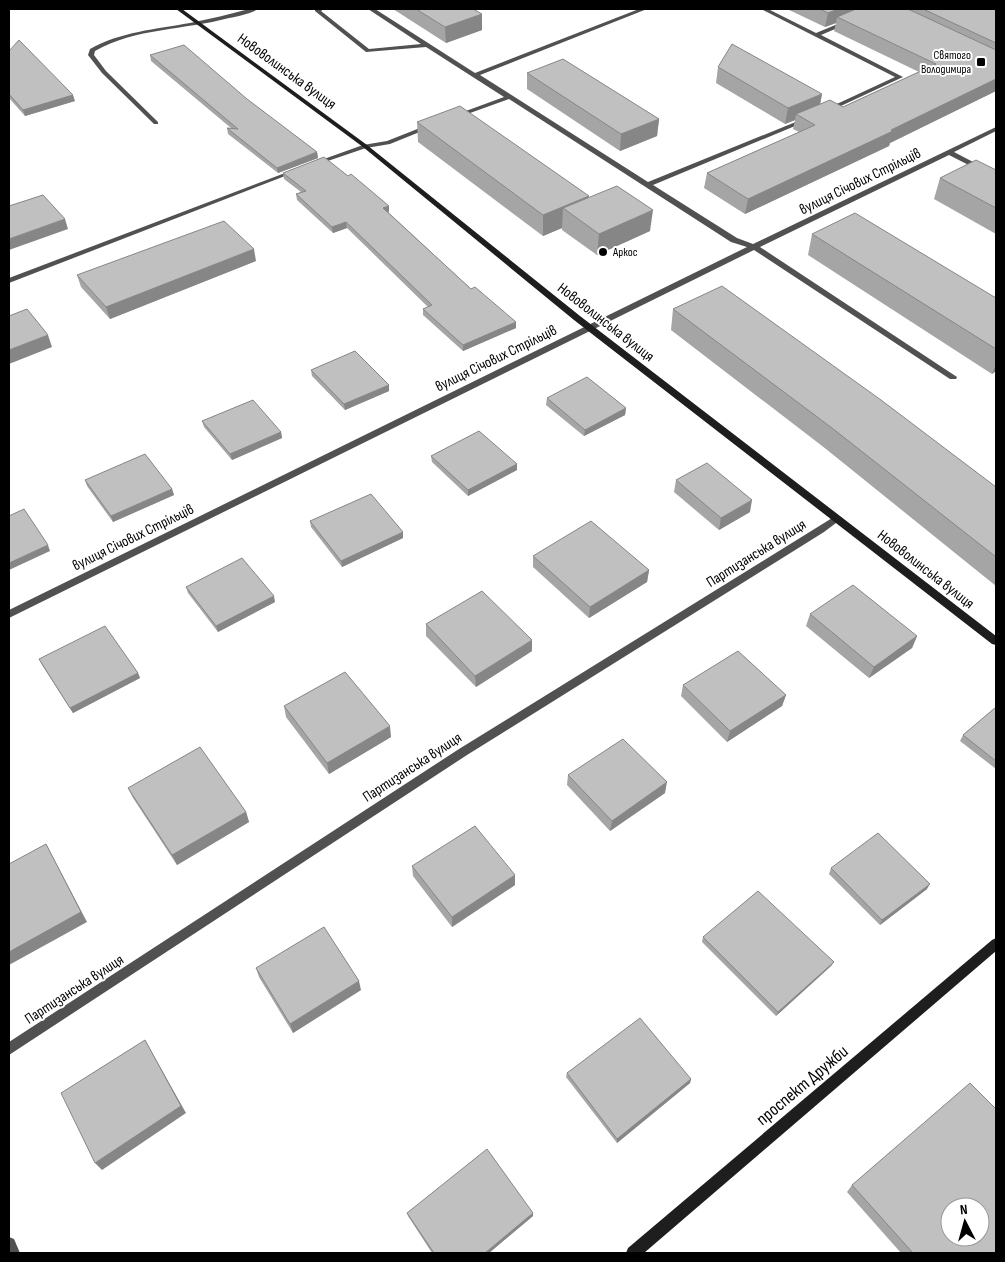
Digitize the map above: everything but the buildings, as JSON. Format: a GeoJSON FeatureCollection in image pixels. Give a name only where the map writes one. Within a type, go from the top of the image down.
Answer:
{"type":"FeatureCollection","features":[{"type":"Feature","properties":{"kind":"street","name":"Нововолинська вулиця"},"geometry":{"type":"LineString","coordinates":[[179,9],[365,146],[590,327],[996,641]]}},
{"type":"Feature","properties":{"kind":"street"},"geometry":{"type":"LineString","coordinates":[[156,123],[104,72],[91,55],[92,50],[108,42],[255,9]]}},
{"type":"Feature","properties":{"kind":"street"},"geometry":{"type":"LineString","coordinates":[[321,9],[317,10],[368,51],[428,45]]}},
{"type":"Feature","properties":{"kind":"street"},"geometry":{"type":"LineString","coordinates":[[371,9],[734,240],[755,247],[775,259],[953,377]]}},
{"type":"Feature","properties":{"kind":"street"},"geometry":{"type":"LineString","coordinates":[[475,75],[644,9]]}},
{"type":"Feature","properties":{"kind":"street"},"geometry":{"type":"LineString","coordinates":[[764,9],[900,77],[821,114]]}},
{"type":"Feature","properties":{"kind":"street"},"geometry":{"type":"LineString","coordinates":[[815,34],[858,17]]}},
{"type":"Feature","properties":{"kind":"street"},"geometry":{"type":"LineString","coordinates":[[448,119],[509,97]]}},
{"type":"Feature","properties":{"kind":"street"},"geometry":{"type":"LineString","coordinates":[[648,185],[812,117]]}},
{"type":"Feature","properties":{"kind":"street"},"geometry":{"type":"LineString","coordinates":[[309,166],[365,146],[388,143],[439,123]]}},
{"type":"Feature","properties":{"kind":"street","name":"вулиця Січових Стрільців"},"geometry":{"type":"LineString","coordinates":[[9,614],[996,129]]}},
{"type":"Feature","properties":{"kind":"street"},"geometry":{"type":"LineString","coordinates":[[949,152],[996,177]]}},
{"type":"Feature","properties":{"kind":"street"},"geometry":{"type":"LineString","coordinates":[[9,281],[300,169]]}},
{"type":"Feature","properties":{"kind":"street","name":"Партизанська вулиця"},"geometry":{"type":"LineString","coordinates":[[9,1050],[463,752],[821,530],[837,518]]}},
{"type":"Feature","properties":{"kind":"street","name":"проспект Дружби"},"geometry":{"type":"LineString","coordinates":[[633,1253],[996,944]]}},
{"type":"Feature","properties":{"kind":"street"},"geometry":{"type":"LineString","coordinates":[[9,1244],[13,1253]]}},
{"type":"Feature","properties":{"kind":"place","name":"Святого Володимира"},"geometry":{"type":"Point","coordinates":[981,62]}},
{"type":"Feature","properties":{"kind":"place","name":"Аркос"},"geometry":{"type":"Point","coordinates":[603,252]}}]}
